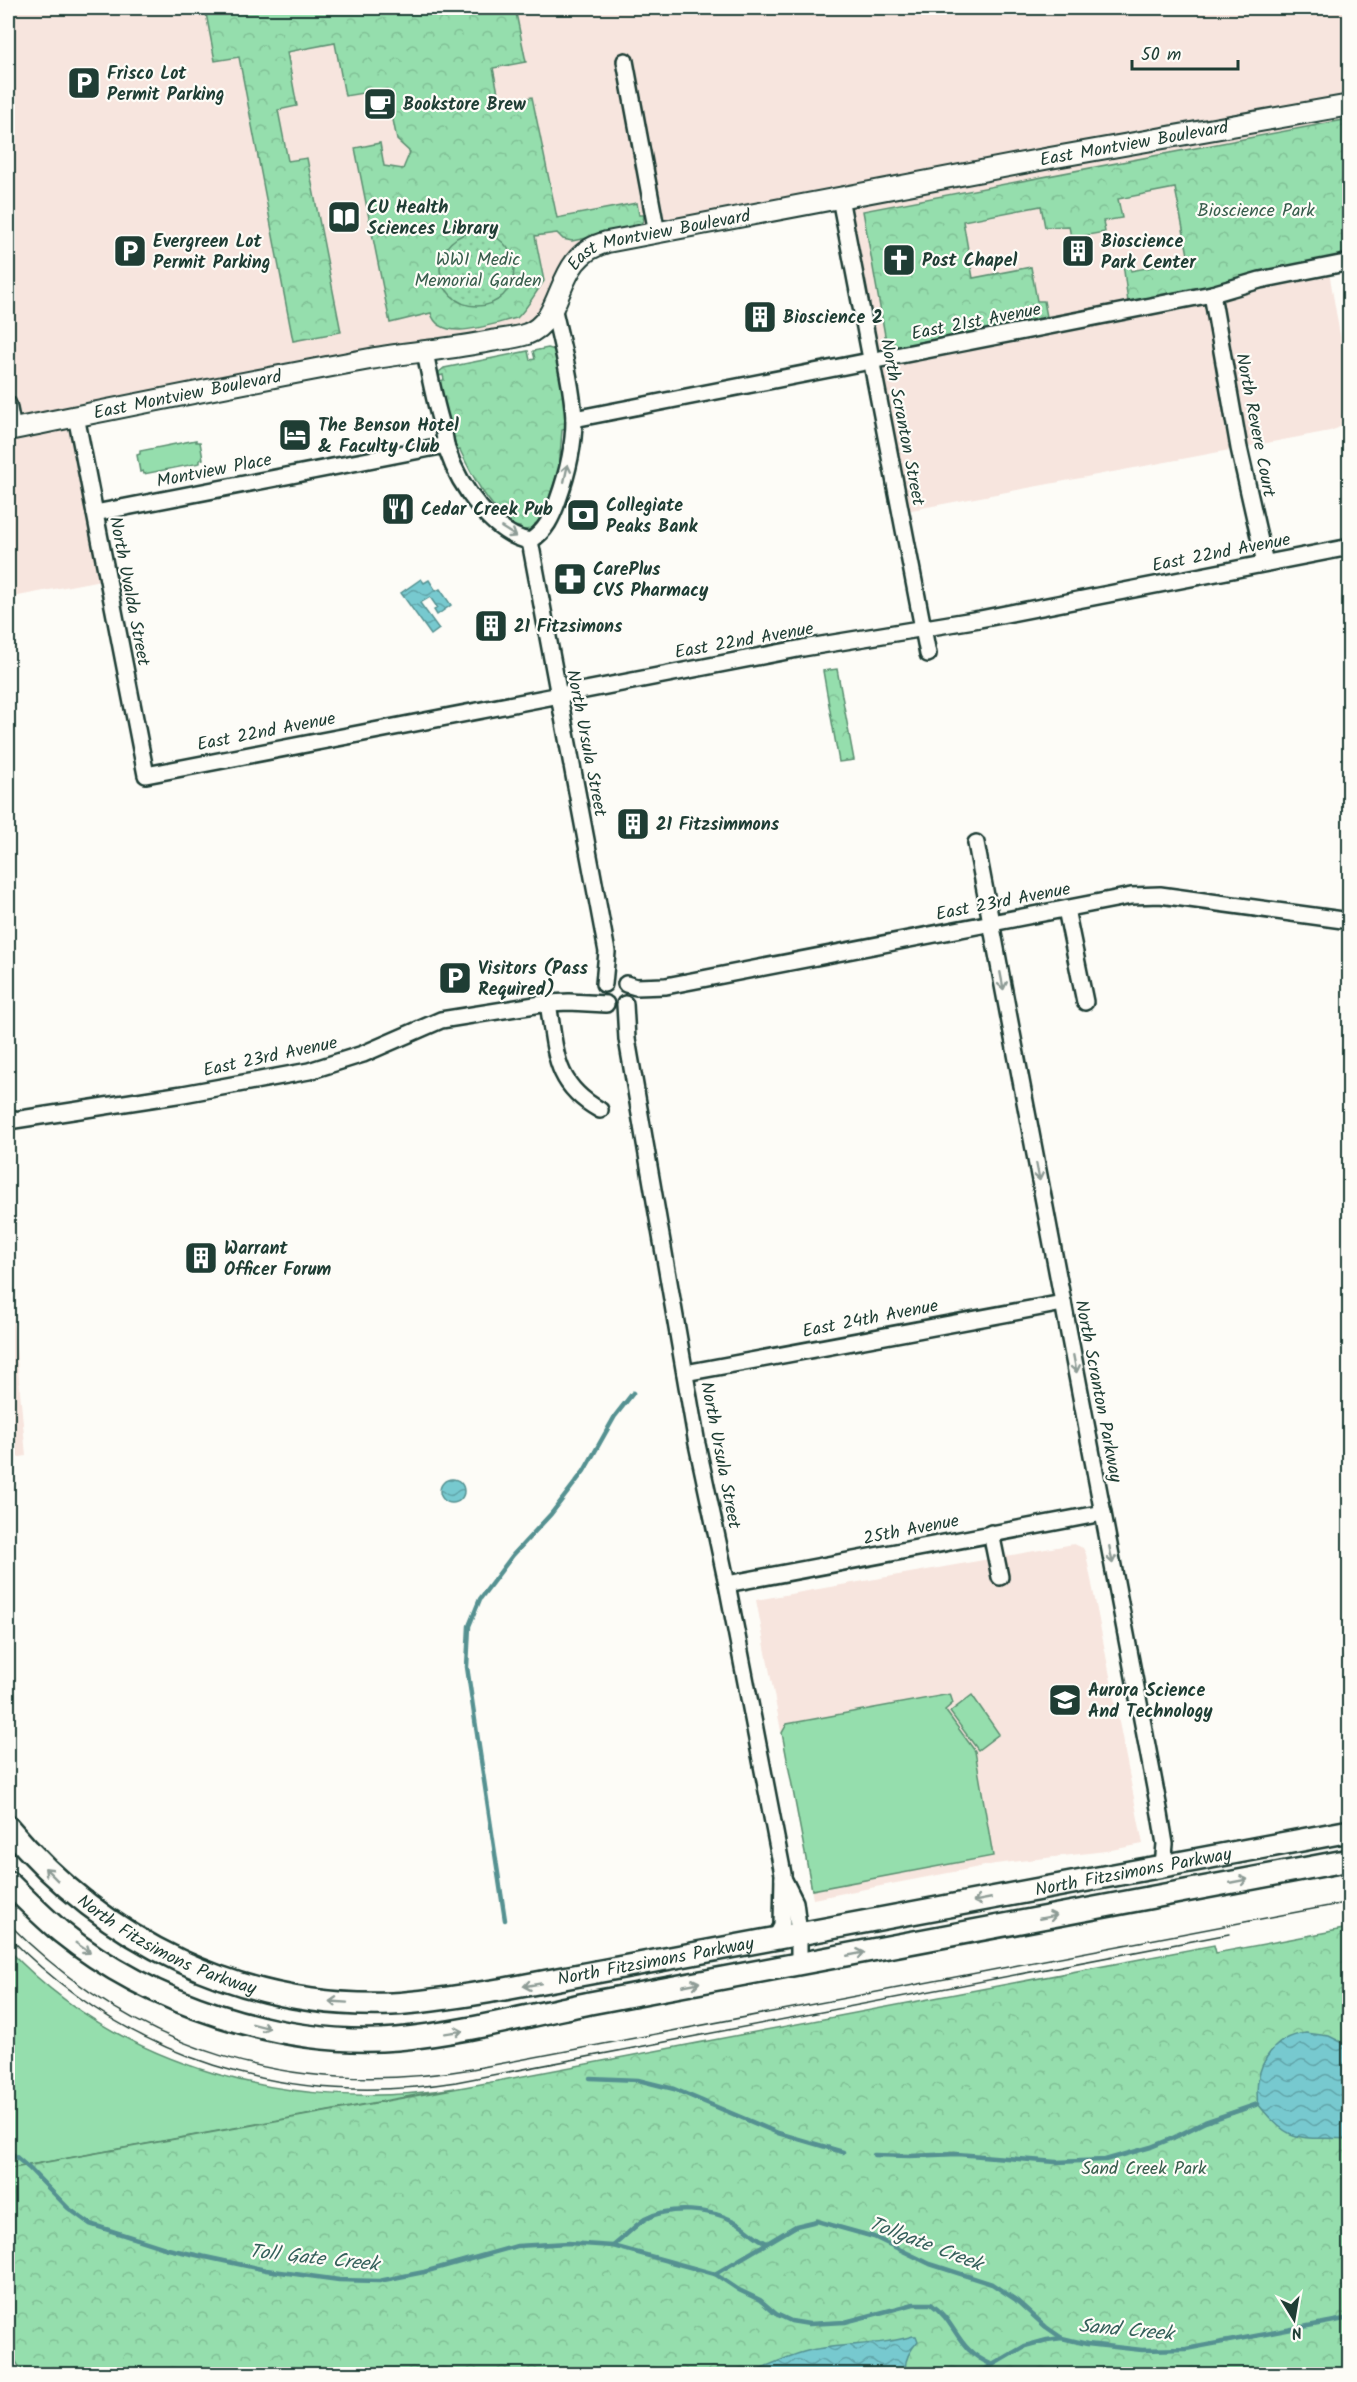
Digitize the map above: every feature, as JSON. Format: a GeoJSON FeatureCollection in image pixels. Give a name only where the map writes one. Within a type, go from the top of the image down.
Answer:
{"type":"FeatureCollection","features":[{"type":"Feature","properties":{"kind":"main road","name":"North Fitzsimons Parkway"},"geometry":{"type":"LineString","coordinates":[[8,1827],[48,1871],[85,1904],[135,1938],[205,1972],[268,1990],[308,1998],[362,2004],[437,2000],[526,1986],[1350,1831]]}},
{"type":"Feature","properties":{"kind":"main road","name":"North Fitzsimons Parkway"},"geometry":{"type":"LineString","coordinates":[[8,1882],[62,1933],[108,1964],[160,1992],[228,2017],[290,2033],[328,2038],[394,2039],[448,2033],[562,2009],[1350,1860]]}},
{"type":"Feature","properties":{"kind":"street"},"geometry":{"type":"LineString","coordinates":[[625,61],[657,233]]}},
{"type":"Feature","properties":{"kind":"street","name":"East Montview Boulevard"},"geometry":{"type":"LineString","coordinates":[[10,429],[329,367],[527,334],[538,327],[553,306],[573,264],[585,251],[599,244],[1350,105]]}},
{"type":"Feature","properties":{"kind":"street","name":"North Scranton Street"},"geometry":{"type":"LineString","coordinates":[[840,198],[928,654]]}},
{"type":"Feature","properties":{"kind":"street","name":"East 21st Avenue"},"geometry":{"type":"LineString","coordinates":[[574,419],[1212,294],[1260,280],[1350,262]]}},
{"type":"Feature","properties":{"kind":"street","name":"North Revere Court"},"geometry":{"type":"LineString","coordinates":[[1212,294],[1239,448],[1265,563]]}},
{"type":"Feature","properties":{"kind":"street"},"geometry":{"type":"LineString","coordinates":[[424,352],[436,413],[453,463],[481,508],[494,522],[514,536],[530,541],[543,530],[555,512],[567,470],[574,419],[553,306]]}},
{"type":"Feature","properties":{"kind":"street"},"geometry":{"type":"LineString","coordinates":[[8,404],[10,429]]}},
{"type":"Feature","properties":{"kind":"street","name":"North Uvalda Street"},"geometry":{"type":"LineString","coordinates":[[76,416],[146,775]]}},
{"type":"Feature","properties":{"kind":"street","name":"Montview Place"},"geometry":{"type":"LineString","coordinates":[[95,513],[446,445]]}},
{"type":"Feature","properties":{"kind":"street","name":"North Ursula Street"},"geometry":{"type":"LineString","coordinates":[[530,541],[608,952],[624,982]]}},
{"type":"Feature","properties":{"kind":"street","name":"East 22nd Avenue"},"geometry":{"type":"LineString","coordinates":[[146,775],[803,648],[923,629],[1350,547]]}},
{"type":"Feature","properties":{"kind":"street","name":"North Scranton Parkway"},"geometry":{"type":"LineString","coordinates":[[976,843],[1165,1844],[1163,1866]]}},
{"type":"Feature","properties":{"kind":"street","name":"East 23rd Avenue"},"geometry":{"type":"LineString","coordinates":[[624,982],[636,987],[666,986],[1131,896],[1160,895],[1350,921]]}},
{"type":"Feature","properties":{"kind":"street"},"geometry":{"type":"LineString","coordinates":[[1066,909],[1085,1002]]}},
{"type":"Feature","properties":{"kind":"street","name":"North Ursula Street"},"geometry":{"type":"LineString","coordinates":[[604,985],[608,952]]}},
{"type":"Feature","properties":{"kind":"street"},"geometry":{"type":"LineString","coordinates":[[612,980],[624,982],[630,993],[626,1003],[616,1008],[607,1005],[602,998],[604,985],[612,980]]}},
{"type":"Feature","properties":{"kind":"street","name":"East 23rd Avenue"},"geometry":{"type":"LineString","coordinates":[[569,1002],[604,985]]}},
{"type":"Feature","properties":{"kind":"street","name":"East 23rd Avenue"},"geometry":{"type":"LineString","coordinates":[[626,1003],[666,986]]}},
{"type":"Feature","properties":{"kind":"street"},"geometry":{"type":"LineString","coordinates":[[548,1003],[562,1074],[574,1092],[600,1110]]}},
{"type":"Feature","properties":{"kind":"street","name":"East 23rd Avenue"},"geometry":{"type":"LineString","coordinates":[[8,1121],[287,1076],[354,1057],[441,1020],[548,1003],[607,1005]]}},
{"type":"Feature","properties":{"kind":"street","name":"North Ursula Street"},"geometry":{"type":"LineString","coordinates":[[626,1003],[627,1039],[697,1444],[727,1584],[783,1877],[782,1926],[775,1939]]}},
{"type":"Feature","properties":{"kind":"street","name":"North Ursula Street"},"geometry":{"type":"LineString","coordinates":[[607,1005],[627,1039]]}},
{"type":"Feature","properties":{"kind":"street","name":"East 24th Avenue"},"geometry":{"type":"LineString","coordinates":[[685,1373],[1063,1303]]}},
{"type":"Feature","properties":{"kind":"street","name":"25th Avenue"},"geometry":{"type":"LineString","coordinates":[[727,1584],[1103,1513]]}},
{"type":"Feature","properties":{"kind":"street"},"geometry":{"type":"LineString","coordinates":[[991,1533],[1000,1576]]}},
{"type":"Feature","properties":{"kind":"street","name":"North Ursula Street"},"geometry":{"type":"LineString","coordinates":[[783,1877],[795,1902],[799,1933],[798,1964]]}},
{"type":"Feature","properties":{"kind":"shaded area"},"geometry":{"type":"Polygon","coordinates":[[[8,8],[1349,8],[1349,262],[1328,266],[1349,387],[1349,416],[1338,428],[1330,431],[901,512],[841,198],[594,246],[540,325],[86,414],[102,518],[116,577],[8,598],[8,8]]]}},
{"type":"Feature","properties":{"kind":"shaded area"},"geometry":{"type":"Polygon","coordinates":[[[8,1262],[26,1456],[8,1459],[8,1262]]]}},
{"type":"Feature","properties":{"kind":"shaded area"},"geometry":{"type":"Polygon","coordinates":[[[1074,1544],[1083,1548],[1086,1554],[1143,1844],[1106,1851],[995,1864],[813,1899],[756,1600],[1074,1544]]]}},
{"type":"Feature","properties":{"kind":"green space"},"geometry":{"type":"Polygon","coordinates":[[[205,8],[543,8],[516,13],[526,62],[493,68],[500,103],[532,97],[557,218],[637,203],[639,215],[644,215],[643,221],[637,228],[572,241],[563,239],[557,233],[535,236],[544,281],[517,318],[482,327],[456,330],[436,323],[431,313],[390,323],[355,148],[380,143],[384,166],[403,169],[410,152],[397,140],[387,89],[345,96],[335,43],[287,52],[297,106],[278,110],[288,161],[307,158],[341,332],[293,341],[239,57],[215,61],[205,8]]]}},
{"type":"Feature","properties":{"kind":"green space","name":"Bioscience Park"},"geometry":{"type":"Polygon","coordinates":[[[1349,119],[1349,264],[1129,310],[1123,263],[1129,262],[1131,271],[1189,260],[1175,188],[1118,199],[1122,218],[1103,221],[1105,232],[1071,238],[1069,226],[1045,227],[1041,206],[963,221],[973,278],[1031,267],[1037,301],[1044,301],[1049,327],[889,358],[863,211],[1349,119]]]}},
{"type":"Feature","properties":{"kind":"green space","name":"WWI Medic Memorial Garden"},"geometry":{"type":"Polygon","coordinates":[[[477,232],[491,235],[503,243],[511,255],[514,269],[511,283],[503,295],[491,303],[477,306],[463,303],[451,295],[443,283],[440,269],[443,255],[451,243],[463,235],[477,232]]]}},
{"type":"Feature","properties":{"kind":"green space"},"geometry":{"type":"Polygon","coordinates":[[[548,348],[555,350],[567,416],[567,429],[562,430],[559,469],[543,516],[546,518],[542,524],[539,521],[535,524],[537,528],[519,531],[520,527],[515,526],[513,530],[508,526],[510,523],[481,490],[460,450],[456,451],[438,381],[444,380],[443,375],[439,376],[439,372],[444,368],[528,351],[530,360],[535,359],[533,351],[548,348]]]}},
{"type":"Feature","properties":{"kind":"green space"},"geometry":{"type":"Polygon","coordinates":[[[196,440],[200,442],[203,459],[200,463],[144,474],[143,471],[140,472],[137,455],[140,451],[196,440]]]}},
{"type":"Feature","properties":{"kind":"green space"},"geometry":{"type":"Polygon","coordinates":[[[837,669],[854,760],[839,762],[823,671],[837,669]]]}},
{"type":"Feature","properties":{"kind":"green space"},"geometry":{"type":"Polygon","coordinates":[[[950,1694],[953,1703],[945,1710],[975,1751],[993,1856],[812,1890],[782,1733],[787,1724],[950,1694]]]}},
{"type":"Feature","properties":{"kind":"green space"},"geometry":{"type":"Polygon","coordinates":[[[972,1695],[999,1734],[978,1750],[950,1712],[972,1695]]]}},
{"type":"Feature","properties":{"kind":"green space","name":"Sand Creek Park"},"geometry":{"type":"Polygon","coordinates":[[[1349,1928],[1349,2374],[24,2374],[8,2350],[8,2169],[481,2084],[1214,1945],[1216,1953],[1349,1928]]]}},
{"type":"Feature","properties":{"kind":"green space"},"geometry":{"type":"Polygon","coordinates":[[[8,1949],[53,1990],[103,2025],[157,2053],[214,2073],[273,2087],[334,2094],[394,2094],[455,2088],[8,2169],[8,1949]]]}},
{"type":"Feature","properties":{"kind":"water"},"geometry":{"type":"Polygon","coordinates":[[[421,579],[424,583],[429,580],[436,591],[440,589],[451,605],[437,615],[434,610],[437,607],[430,597],[420,603],[439,629],[431,635],[401,593],[421,579]]]}},
{"type":"Feature","properties":{"kind":"water"},"geometry":{"type":"Polygon","coordinates":[[[452,1479],[461,1482],[464,1491],[461,1500],[452,1503],[443,1500],[440,1491],[443,1482],[452,1479]]]}},
{"type":"Feature","properties":{"kind":"water"},"geometry":{"type":"Polygon","coordinates":[[[1306,2033],[1329,2036],[1349,2046],[1349,2139],[1308,2138],[1289,2133],[1270,2118],[1258,2104],[1258,2079],[1267,2057],[1283,2041],[1306,2033]]]}},
{"type":"Feature","properties":{"kind":"water"},"geometry":{"type":"Polygon","coordinates":[[[916,2336],[918,2341],[908,2356],[905,2365],[906,2374],[740,2374],[811,2350],[916,2336]]]}},
{"type":"Feature","properties":{"kind":"waterway"},"geometry":{"type":"LineString","coordinates":[[505,1920],[467,1667],[469,1626],[480,1599],[513,1555],[551,1514],[584,1471],[615,1416],[633,1393]]}},
{"type":"Feature","properties":{"kind":"waterway"},"geometry":{"type":"LineString","coordinates":[[590,2078],[638,2080],[674,2089],[778,2133],[843,2152]]}},
{"type":"Feature","properties":{"kind":"waterway"},"geometry":{"type":"LineString","coordinates":[[874,2155],[957,2154],[1056,2162],[1105,2160],[1151,2147],[1205,2122],[1258,2104]]}},
{"type":"Feature","properties":{"kind":"waterway","name":"Toll Gate Creek"},"geometry":{"type":"LineString","coordinates":[[8,2150],[68,2208],[90,2224],[168,2249],[266,2270],[339,2280],[379,2281],[424,2272],[517,2246],[568,2243],[613,2246],[715,2274],[739,2290],[760,2300],[776,2314],[791,2321],[809,2324],[845,2322],[914,2304],[931,2304],[947,2319],[971,2352],[993,2365]]}},
{"type":"Feature","properties":{"kind":"waterway","name":"Tollgate Creek"},"geometry":{"type":"LineString","coordinates":[[613,2246],[645,2219],[678,2210],[691,2210],[726,2218],[740,2224],[767,2243]]}},
{"type":"Feature","properties":{"kind":"waterway","name":"Tollgate Creek"},"geometry":{"type":"LineString","coordinates":[[715,2274],[796,2226],[817,2221],[874,2237],[930,2264],[992,2284],[1016,2300],[1062,2338]]}},
{"type":"Feature","properties":{"kind":"waterway","name":"Sand Creek"},"geometry":{"type":"LineString","coordinates":[[977,2374],[1025,2346],[1047,2340],[1062,2338],[1087,2344],[1142,2350],[1186,2349],[1350,2318]]}},
{"type":"Feature","properties":{"kind":"tram line"},"geometry":{"type":"LineString","coordinates":[[8,1923],[57,1968],[109,2004],[164,2034],[221,2056],[280,2070],[342,2077],[406,2077],[472,2069],[1350,1902]]}},
{"type":"Feature","properties":{"kind":"tram line"},"geometry":{"type":"LineString","coordinates":[[8,1936],[55,1979],[105,2014],[158,2043],[214,2065],[272,2080],[332,2088],[393,2089],[456,2082],[1229,1934]]}},
{"type":"Feature","properties":{"kind":"place","name":"Frisco Lot Permit Parking"},"geometry":{"type":"Point","coordinates":[84,83]}},
{"type":"Feature","properties":{"kind":"place","name":"Bookstore Brew"},"geometry":{"type":"Point","coordinates":[380,104]}},
{"type":"Feature","properties":{"kind":"place","name":"CU Health Sciences Library"},"geometry":{"type":"Point","coordinates":[344,217]}},
{"type":"Feature","properties":{"kind":"place","name":"Evergreen Lot Permit Parking"},"geometry":{"type":"Point","coordinates":[130,251]}},
{"type":"Feature","properties":{"kind":"place","name":"Bioscience Park Center"},"geometry":{"type":"Point","coordinates":[1078,251]}},
{"type":"Feature","properties":{"kind":"place","name":"Post Chapel"},"geometry":{"type":"Point","coordinates":[899,260]}},
{"type":"Feature","properties":{"kind":"place","name":"Bioscience 2"},"geometry":{"type":"Point","coordinates":[760,317]}},
{"type":"Feature","properties":{"kind":"place","name":"The Benson Hotel & Faculty Club"},"geometry":{"type":"Point","coordinates":[295,435]}},
{"type":"Feature","properties":{"kind":"place","name":"Cedar Creek Pub"},"geometry":{"type":"Point","coordinates":[398,509]}},
{"type":"Feature","properties":{"kind":"place","name":"Collegiate Peaks Bank"},"geometry":{"type":"Point","coordinates":[583,515]}},
{"type":"Feature","properties":{"kind":"place","name":"CarePlus CVS Pharmacy"},"geometry":{"type":"Point","coordinates":[570,579]}},
{"type":"Feature","properties":{"kind":"place","name":"21 Fitzsimons"},"geometry":{"type":"Point","coordinates":[491,626]}},
{"type":"Feature","properties":{"kind":"place","name":"21 Fitzsimmons"},"geometry":{"type":"Point","coordinates":[633,824]}},
{"type":"Feature","properties":{"kind":"place","name":"Visitors (Pass Required)"},"geometry":{"type":"Point","coordinates":[455,978]}},
{"type":"Feature","properties":{"kind":"place","name":"Warrant Officer Forum"},"geometry":{"type":"Point","coordinates":[201,1258]}},
{"type":"Feature","properties":{"kind":"place","name":"Aurora Science And Technology"},"geometry":{"type":"Point","coordinates":[1065,1700]}}]}
